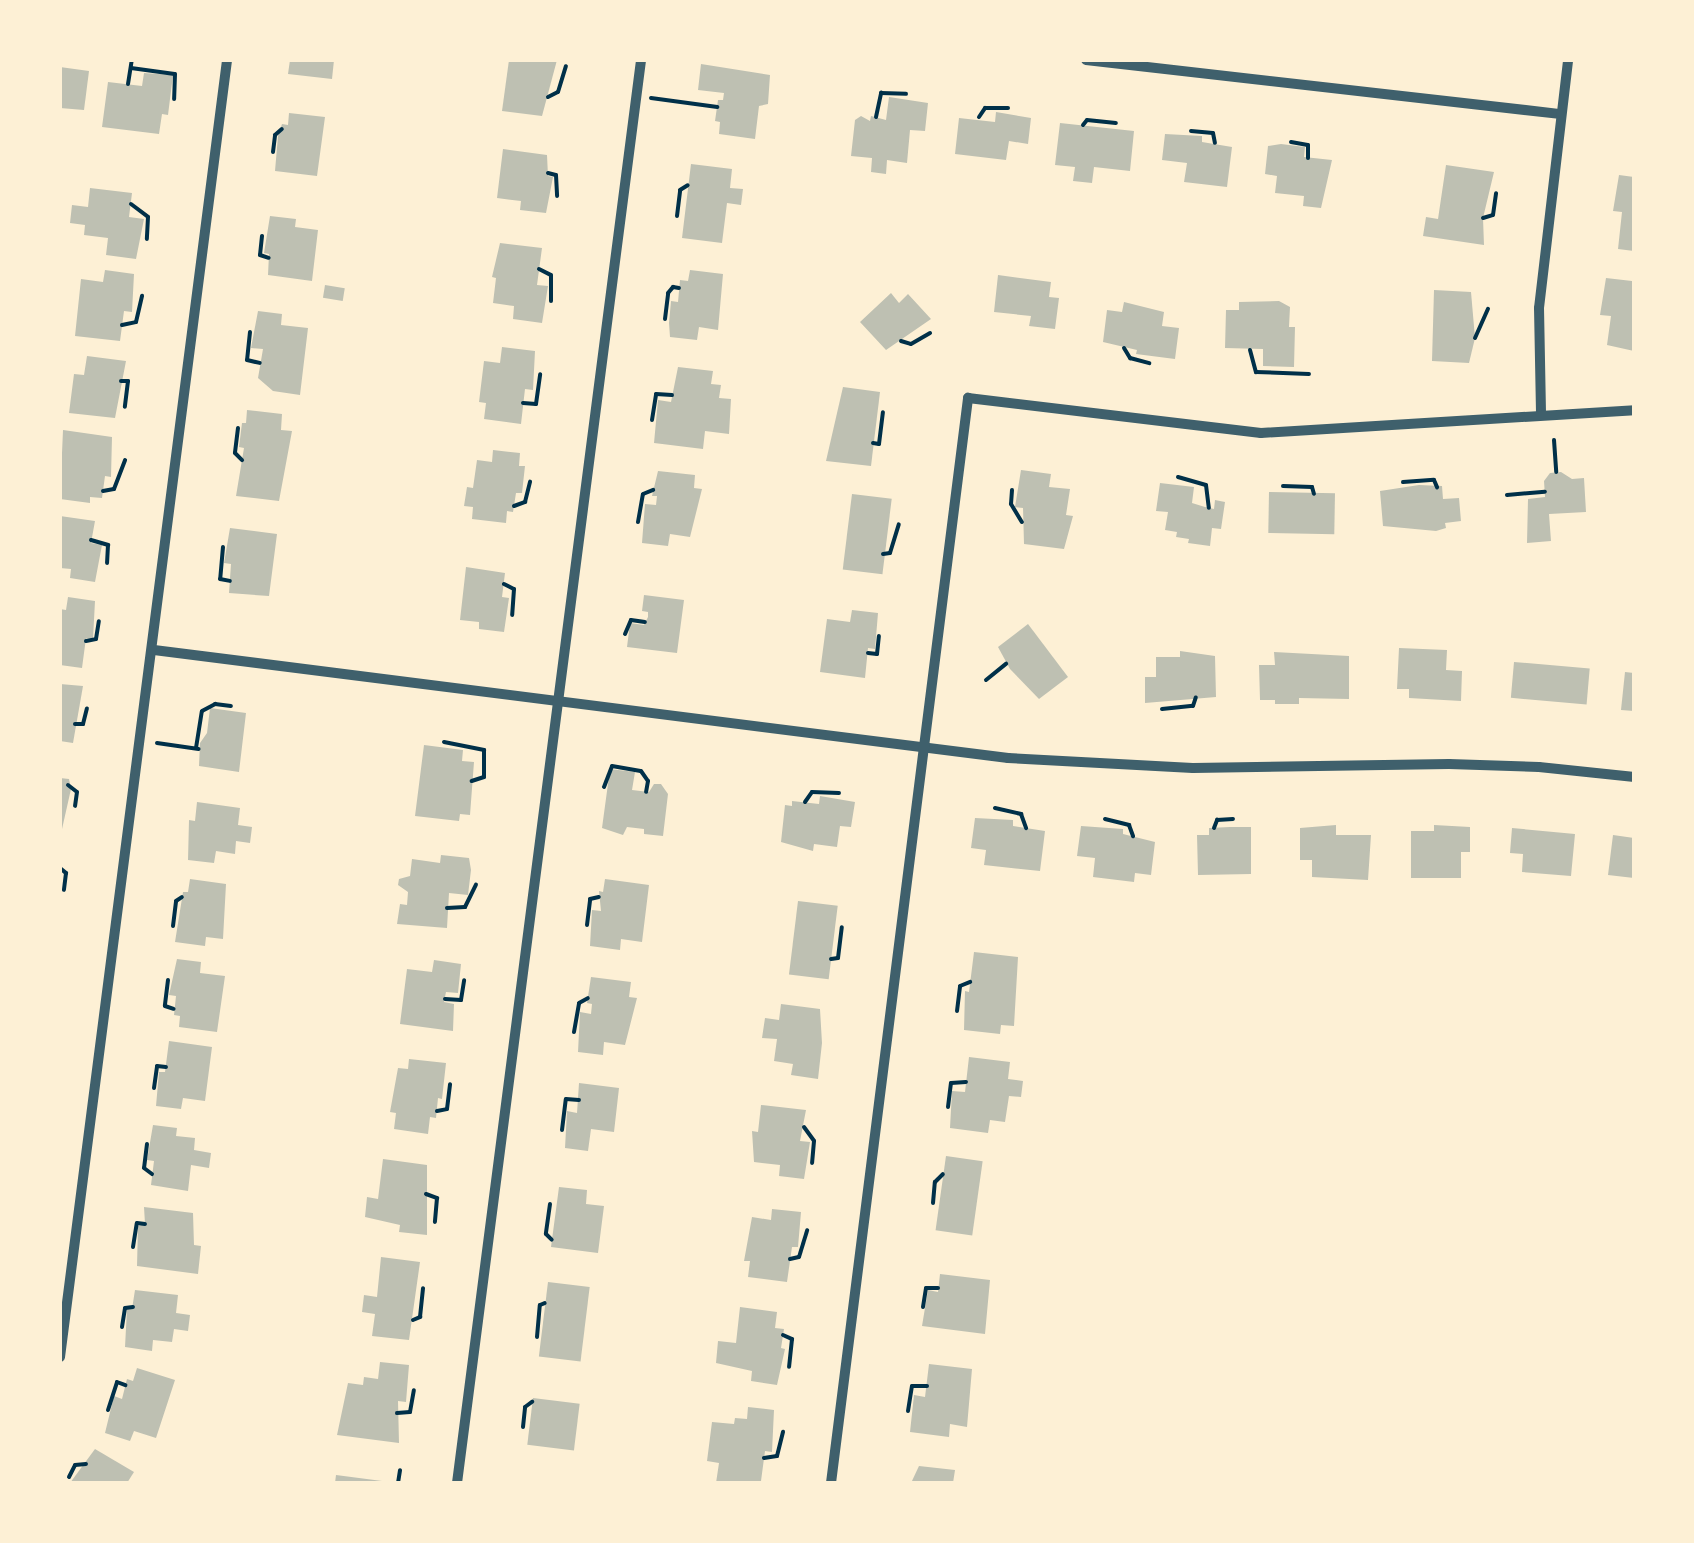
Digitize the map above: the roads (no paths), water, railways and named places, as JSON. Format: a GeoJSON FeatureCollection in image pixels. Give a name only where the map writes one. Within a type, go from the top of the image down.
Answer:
{"type":"FeatureCollection","features":[{"type":"Feature","properties":{"kind":"street"},"geometry":{"type":"LineString","coordinates":[[60,1357],[227,60]]}},
{"type":"Feature","properties":{"kind":"street"},"geometry":{"type":"LineString","coordinates":[[457,1483],[641,60]]}},
{"type":"Feature","properties":{"kind":"street"},"geometry":{"type":"LineString","coordinates":[[1086,60],[1561,114]]}},
{"type":"Feature","properties":{"kind":"street"},"geometry":{"type":"LineString","coordinates":[[1541,412],[1538,308],[1568,60]]}},
{"type":"Feature","properties":{"kind":"street"},"geometry":{"type":"LineString","coordinates":[[831,1483],[968,398],[1261,432],[1541,412],[1634,410]]}},
{"type":"Feature","properties":{"kind":"street"},"geometry":{"type":"LineString","coordinates":[[154,650],[926,747],[1112,765],[1449,764],[1634,777]]}},
{"type":"Feature","properties":{"kind":"street"},"geometry":{"type":"LineString","coordinates":[[60,1259],[74,1260]]}}]}
